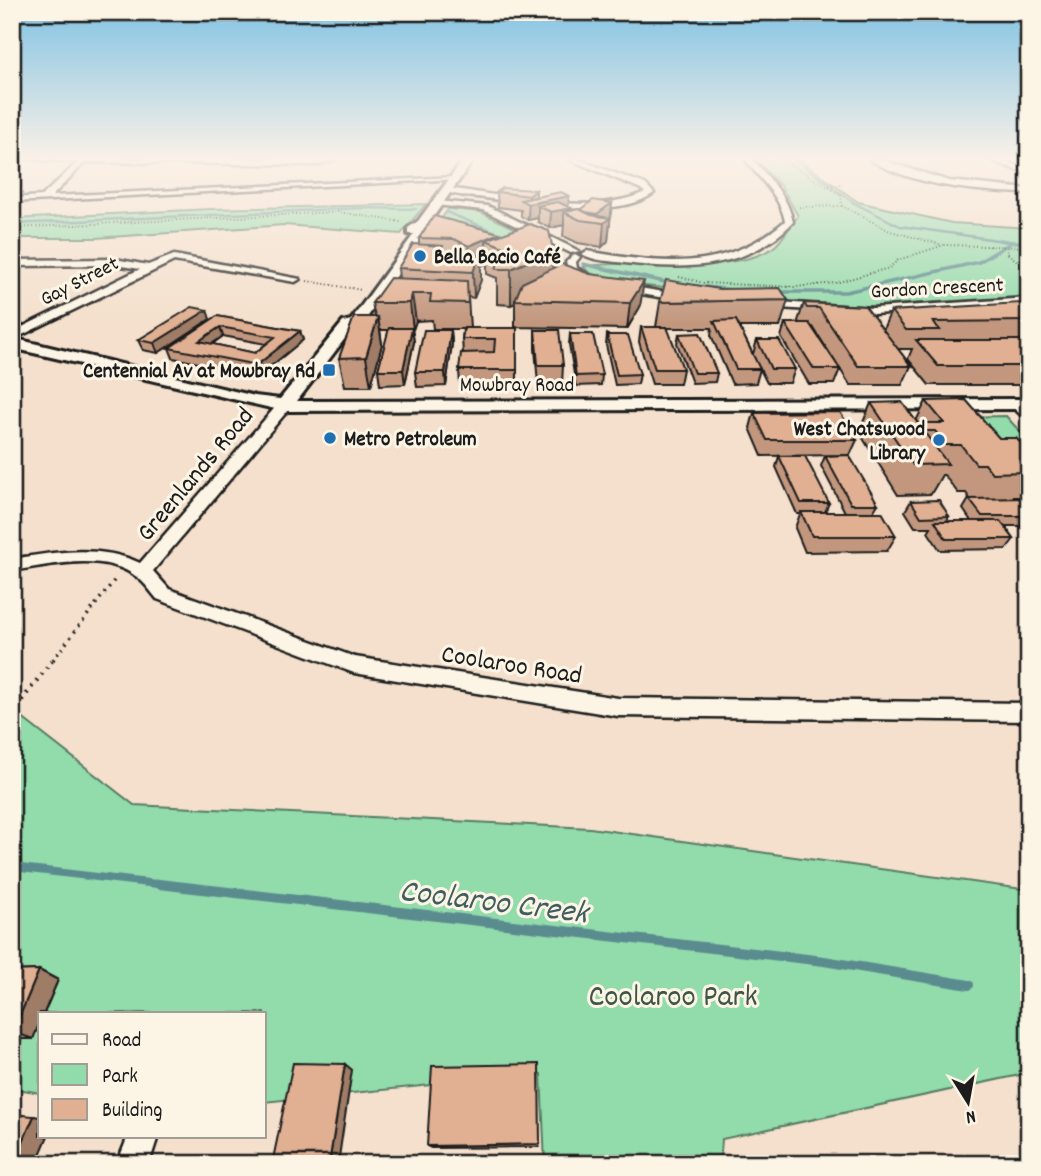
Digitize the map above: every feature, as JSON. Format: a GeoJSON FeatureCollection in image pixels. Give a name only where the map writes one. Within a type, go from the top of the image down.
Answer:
{"type":"FeatureCollection","features":[{"type":"Feature","properties":{"kind":"main road"},"geometry":{"type":"LineString","coordinates":[[348,325],[344,322],[428,214]]}},
{"type":"Feature","properties":{"kind":"main road"},"geometry":{"type":"LineString","coordinates":[[285,406],[348,325],[356,323],[426,226],[419,224]]}},
{"type":"Feature","properties":{"kind":"main road","name":"Mowbray Road"},"geometry":{"type":"LineString","coordinates":[[12,343],[285,406],[1022,404]]}},
{"type":"Feature","properties":{"kind":"street"},"geometry":{"type":"LineString","coordinates":[[497,214],[578,254],[671,264],[727,258],[763,244],[789,222],[786,214]]}},
{"type":"Feature","properties":{"kind":"street"},"geometry":{"type":"LineString","coordinates":[[578,254],[571,262],[572,268],[597,283],[690,299]]}},
{"type":"Feature","properties":{"kind":"street","name":"Gay Street"},"geometry":{"type":"LineString","coordinates":[[12,337],[145,267],[174,258],[295,279]]}},
{"type":"Feature","properties":{"kind":"street"},"geometry":{"type":"LineString","coordinates":[[12,263],[115,262],[145,267]]}},
{"type":"Feature","properties":{"kind":"street","name":"Gordon Crescent"},"geometry":{"type":"LineString","coordinates":[[755,304],[873,311],[1029,301]]}},
{"type":"Feature","properties":{"kind":"street"},"geometry":{"type":"LineString","coordinates":[[1022,404],[1029,418]]}},
{"type":"Feature","properties":{"kind":"street","name":"Greenlands Road"},"geometry":{"type":"LineString","coordinates":[[143,572],[233,463],[285,406]]}},
{"type":"Feature","properties":{"kind":"street","name":"Coolaroo Road"},"geometry":{"type":"LineString","coordinates":[[12,565],[59,557],[127,563],[143,572],[163,594],[354,665],[618,707],[1029,712]]}},
{"type":"Feature","properties":{"kind":"street"},"geometry":{"type":"LineString","coordinates":[[133,1164],[142,1138]]}},
{"type":"Feature","properties":{"kind":"path"},"geometry":{"type":"LineString","coordinates":[[12,228],[301,214]]}},
{"type":"Feature","properties":{"kind":"path"},"geometry":{"type":"LineString","coordinates":[[352,214],[419,224]]}},
{"type":"Feature","properties":{"kind":"path"},"geometry":{"type":"LineString","coordinates":[[857,214],[890,231],[944,245],[1029,247]]}},
{"type":"Feature","properties":{"kind":"path"},"geometry":{"type":"LineString","coordinates":[[671,264],[680,272],[678,277],[704,283],[795,288],[835,283],[889,268],[898,260],[944,245]]}},
{"type":"Feature","properties":{"kind":"path"},"geometry":{"type":"LineString","coordinates":[[1008,247],[1007,253],[1025,267],[1029,276]]}},
{"type":"Feature","properties":{"kind":"path"},"geometry":{"type":"LineString","coordinates":[[295,279],[367,291]]}},
{"type":"Feature","properties":{"kind":"path"},"geometry":{"type":"LineString","coordinates":[[12,713],[116,578]]}},
{"type":"Feature","properties":{"kind":"green space"},"geometry":{"type":"Polygon","coordinates":[[[114,214],[418,214],[401,234],[284,225],[96,238],[12,238],[12,219],[114,214]]]}},
{"type":"Feature","properties":{"kind":"green space"},"geometry":{"type":"Polygon","coordinates":[[[445,214],[484,214],[561,250],[556,260],[430,236],[445,214]]]}},
{"type":"Feature","properties":{"kind":"green space"},"geometry":{"type":"Polygon","coordinates":[[[797,214],[911,214],[952,223],[1029,228],[1029,296],[846,308],[601,281],[583,267],[603,264],[710,264],[736,261],[758,255],[775,246],[798,216],[797,214]]]}},
{"type":"Feature","properties":{"kind":"green space"},"geometry":{"type":"Polygon","coordinates":[[[1006,416],[1029,442],[1029,458],[958,417],[1006,416]]]}},
{"type":"Feature","properties":{"kind":"green space","name":"Coolaroo Park"},"geometry":{"type":"Polygon","coordinates":[[[12,710],[134,805],[590,828],[1029,890],[1029,1073],[722,1139],[720,1164],[545,1164],[541,1074],[266,1102],[266,1012],[38,1012],[38,1093],[12,1088],[12,710]]]}},
{"type":"Feature","properties":{"kind":"building"},"geometry":{"type":"Polygon","coordinates":[[[568,214],[610,218],[604,223],[580,220],[568,214]]]}},
{"type":"Feature","properties":{"kind":"building"},"geometry":{"type":"Polygon","coordinates":[[[434,216],[499,233],[469,246],[454,239],[419,238],[434,216]]]}},
{"type":"Feature","properties":{"kind":"building"},"geometry":{"type":"Polygon","coordinates":[[[530,224],[549,231],[553,250],[511,269],[496,269],[504,247],[486,240],[530,224]]]}},
{"type":"Feature","properties":{"kind":"building"},"geometry":{"type":"Polygon","coordinates":[[[413,244],[443,246],[439,253],[480,255],[473,272],[398,268],[413,244]]]}},
{"type":"Feature","properties":{"kind":"building"},"geometry":{"type":"Polygon","coordinates":[[[562,264],[590,274],[644,281],[630,303],[515,300],[522,283],[562,264]]]}},
{"type":"Feature","properties":{"kind":"building"},"geometry":{"type":"Polygon","coordinates":[[[390,278],[467,281],[468,303],[430,302],[431,294],[412,294],[410,303],[372,303],[390,278]]]}},
{"type":"Feature","properties":{"kind":"building"},"geometry":{"type":"Polygon","coordinates":[[[666,280],[719,289],[780,288],[788,300],[660,302],[666,280]]]}},
{"type":"Feature","properties":{"kind":"building"},"geometry":{"type":"Polygon","coordinates":[[[804,303],[865,306],[911,366],[858,366],[819,308],[807,308],[804,303]]]}},
{"type":"Feature","properties":{"kind":"building"},"geometry":{"type":"Polygon","coordinates":[[[1020,303],[1029,311],[1029,321],[933,322],[940,330],[906,330],[891,311],[1020,303]]]}},
{"type":"Feature","properties":{"kind":"building"},"geometry":{"type":"Polygon","coordinates":[[[192,307],[207,310],[154,343],[138,340],[192,307]]]}},
{"type":"Feature","properties":{"kind":"building"},"geometry":{"type":"Polygon","coordinates":[[[217,316],[300,331],[257,365],[169,348],[217,316]],[[220,327],[199,341],[255,353],[275,337],[220,327]]]}},
{"type":"Feature","properties":{"kind":"building"},"geometry":{"type":"Polygon","coordinates":[[[354,317],[378,317],[366,357],[339,358],[354,317]]]}},
{"type":"Feature","properties":{"kind":"building"},"geometry":{"type":"Polygon","coordinates":[[[736,320],[760,369],[736,369],[714,321],[736,320]]]}},
{"type":"Feature","properties":{"kind":"building"},"geometry":{"type":"Polygon","coordinates":[[[785,323],[809,323],[840,369],[814,369],[785,323]]]}},
{"type":"Feature","properties":{"kind":"building"},"geometry":{"type":"Polygon","coordinates":[[[641,327],[667,327],[683,369],[655,369],[641,327]]]}},
{"type":"Feature","properties":{"kind":"building"},"geometry":{"type":"Polygon","coordinates":[[[389,328],[412,328],[403,370],[378,370],[389,328]]]}},
{"type":"Feature","properties":{"kind":"building"},"geometry":{"type":"Polygon","coordinates":[[[464,328],[517,328],[517,370],[459,370],[461,353],[494,352],[495,339],[462,339],[464,328]]]}},
{"type":"Feature","properties":{"kind":"building"},"geometry":{"type":"Polygon","coordinates":[[[424,330],[451,330],[445,372],[415,372],[424,330]]]}},
{"type":"Feature","properties":{"kind":"building"},"geometry":{"type":"Polygon","coordinates":[[[535,330],[559,330],[563,365],[538,365],[535,330]]]}},
{"type":"Feature","properties":{"kind":"building"},"geometry":{"type":"Polygon","coordinates":[[[700,333],[717,373],[694,373],[679,334],[700,333]]]}},
{"type":"Feature","properties":{"kind":"building"},"geometry":{"type":"Polygon","coordinates":[[[570,334],[593,334],[602,375],[576,376],[570,334]]]}},
{"type":"Feature","properties":{"kind":"building"},"geometry":{"type":"Polygon","coordinates":[[[607,335],[628,335],[640,374],[617,375],[607,335]]]}},
{"type":"Feature","properties":{"kind":"building"},"geometry":{"type":"Polygon","coordinates":[[[757,340],[779,340],[795,369],[771,369],[757,340]]]}},
{"type":"Feature","properties":{"kind":"building"},"geometry":{"type":"Polygon","coordinates":[[[916,340],[1029,340],[1029,366],[938,366],[916,340]]]}},
{"type":"Feature","properties":{"kind":"building"},"geometry":{"type":"Polygon","coordinates":[[[966,400],[999,438],[1016,438],[1029,452],[1029,467],[1026,467],[1029,472],[992,473],[985,464],[976,464],[961,445],[946,445],[935,431],[926,431],[920,423],[944,423],[926,401],[966,400]]]}},
{"type":"Feature","properties":{"kind":"building"},"geometry":{"type":"Polygon","coordinates":[[[902,402],[948,464],[913,465],[871,403],[902,402]]]}},
{"type":"Feature","properties":{"kind":"building"},"geometry":{"type":"Polygon","coordinates":[[[840,412],[857,440],[767,440],[754,413],[840,412]]]}},
{"type":"Feature","properties":{"kind":"building"},"geometry":{"type":"Polygon","coordinates":[[[849,455],[878,504],[851,504],[825,456],[849,455]]]}},
{"type":"Feature","properties":{"kind":"building"},"geometry":{"type":"Polygon","coordinates":[[[779,456],[805,456],[829,503],[801,503],[779,456]]]}},
{"type":"Feature","properties":{"kind":"building"},"geometry":{"type":"Polygon","coordinates":[[[1029,498],[1029,516],[982,516],[969,499],[1029,498]]]}},
{"type":"Feature","properties":{"kind":"building"},"geometry":{"type":"Polygon","coordinates":[[[939,500],[949,516],[921,517],[911,501],[939,500]]]}},
{"type":"Feature","properties":{"kind":"building"},"geometry":{"type":"Polygon","coordinates":[[[801,512],[882,512],[896,536],[812,536],[801,512]]]}},
{"type":"Feature","properties":{"kind":"building"},"geometry":{"type":"Polygon","coordinates":[[[935,521],[1000,521],[1014,539],[946,539],[935,521]]]}},
{"type":"Feature","properties":{"kind":"building"},"geometry":{"type":"Polygon","coordinates":[[[39,970],[13,1032],[12,1032],[12,971],[39,970]]]}},
{"type":"Feature","properties":{"kind":"building"},"geometry":{"type":"Polygon","coordinates":[[[293,1063],[345,1064],[329,1164],[272,1164],[293,1063]]]}},
{"type":"Feature","properties":{"kind":"building"},"geometry":{"type":"Polygon","coordinates":[[[539,1064],[540,1144],[427,1146],[432,1066],[539,1064]]]}},
{"type":"Feature","properties":{"kind":"building"},"geometry":{"type":"Polygon","coordinates":[[[12,1114],[34,1116],[13,1164],[12,1164],[12,1114]]]}},
{"type":"Feature","properties":{"kind":"waterway"},"geometry":{"type":"LineString","coordinates":[[12,224],[233,214]]}},
{"type":"Feature","properties":{"kind":"waterway"},"geometry":{"type":"LineString","coordinates":[[451,214],[503,235]]}},
{"type":"Feature","properties":{"kind":"waterway"},"geometry":{"type":"LineString","coordinates":[[876,214],[900,226],[1011,242]]}},
{"type":"Feature","properties":{"kind":"waterway"},"geometry":{"type":"LineString","coordinates":[[999,240],[1012,242]]}},
{"type":"Feature","properties":{"kind":"waterway"},"geometry":{"type":"LineString","coordinates":[[775,292],[846,292],[979,262],[1012,242]]}},
{"type":"Feature","properties":{"kind":"waterway"},"geometry":{"type":"LineString","coordinates":[[1012,242],[1029,242]]}},
{"type":"Feature","properties":{"kind":"waterway"},"geometry":{"type":"LineString","coordinates":[[583,264],[674,284]]}},
{"type":"Feature","properties":{"kind":"waterway"},"geometry":{"type":"LineString","coordinates":[[695,286],[733,290]]}},
{"type":"Feature","properties":{"kind":"waterway","name":"Coolaroo Creek"},"geometry":{"type":"LineString","coordinates":[[12,867],[174,886]]}},
{"type":"Feature","properties":{"kind":"waterway","name":"Coolaroo Creek"},"geometry":{"type":"LineString","coordinates":[[159,884],[824,961],[969,985]]}},
{"type":"Feature","properties":{"kind":"place","name":"Bella Bacio Café"},"geometry":{"type":"Point","coordinates":[420,256]}},
{"type":"Feature","properties":{"kind":"place","name":"Centennial Av at Mowbray Rd"},"geometry":{"type":"Point","coordinates":[329,370]}},
{"type":"Feature","properties":{"kind":"place","name":"Metro Petroleum"},"geometry":{"type":"Point","coordinates":[330,438]}},
{"type":"Feature","properties":{"kind":"place","name":"West Chatswood Library"},"geometry":{"type":"Point","coordinates":[939,440]}}]}
